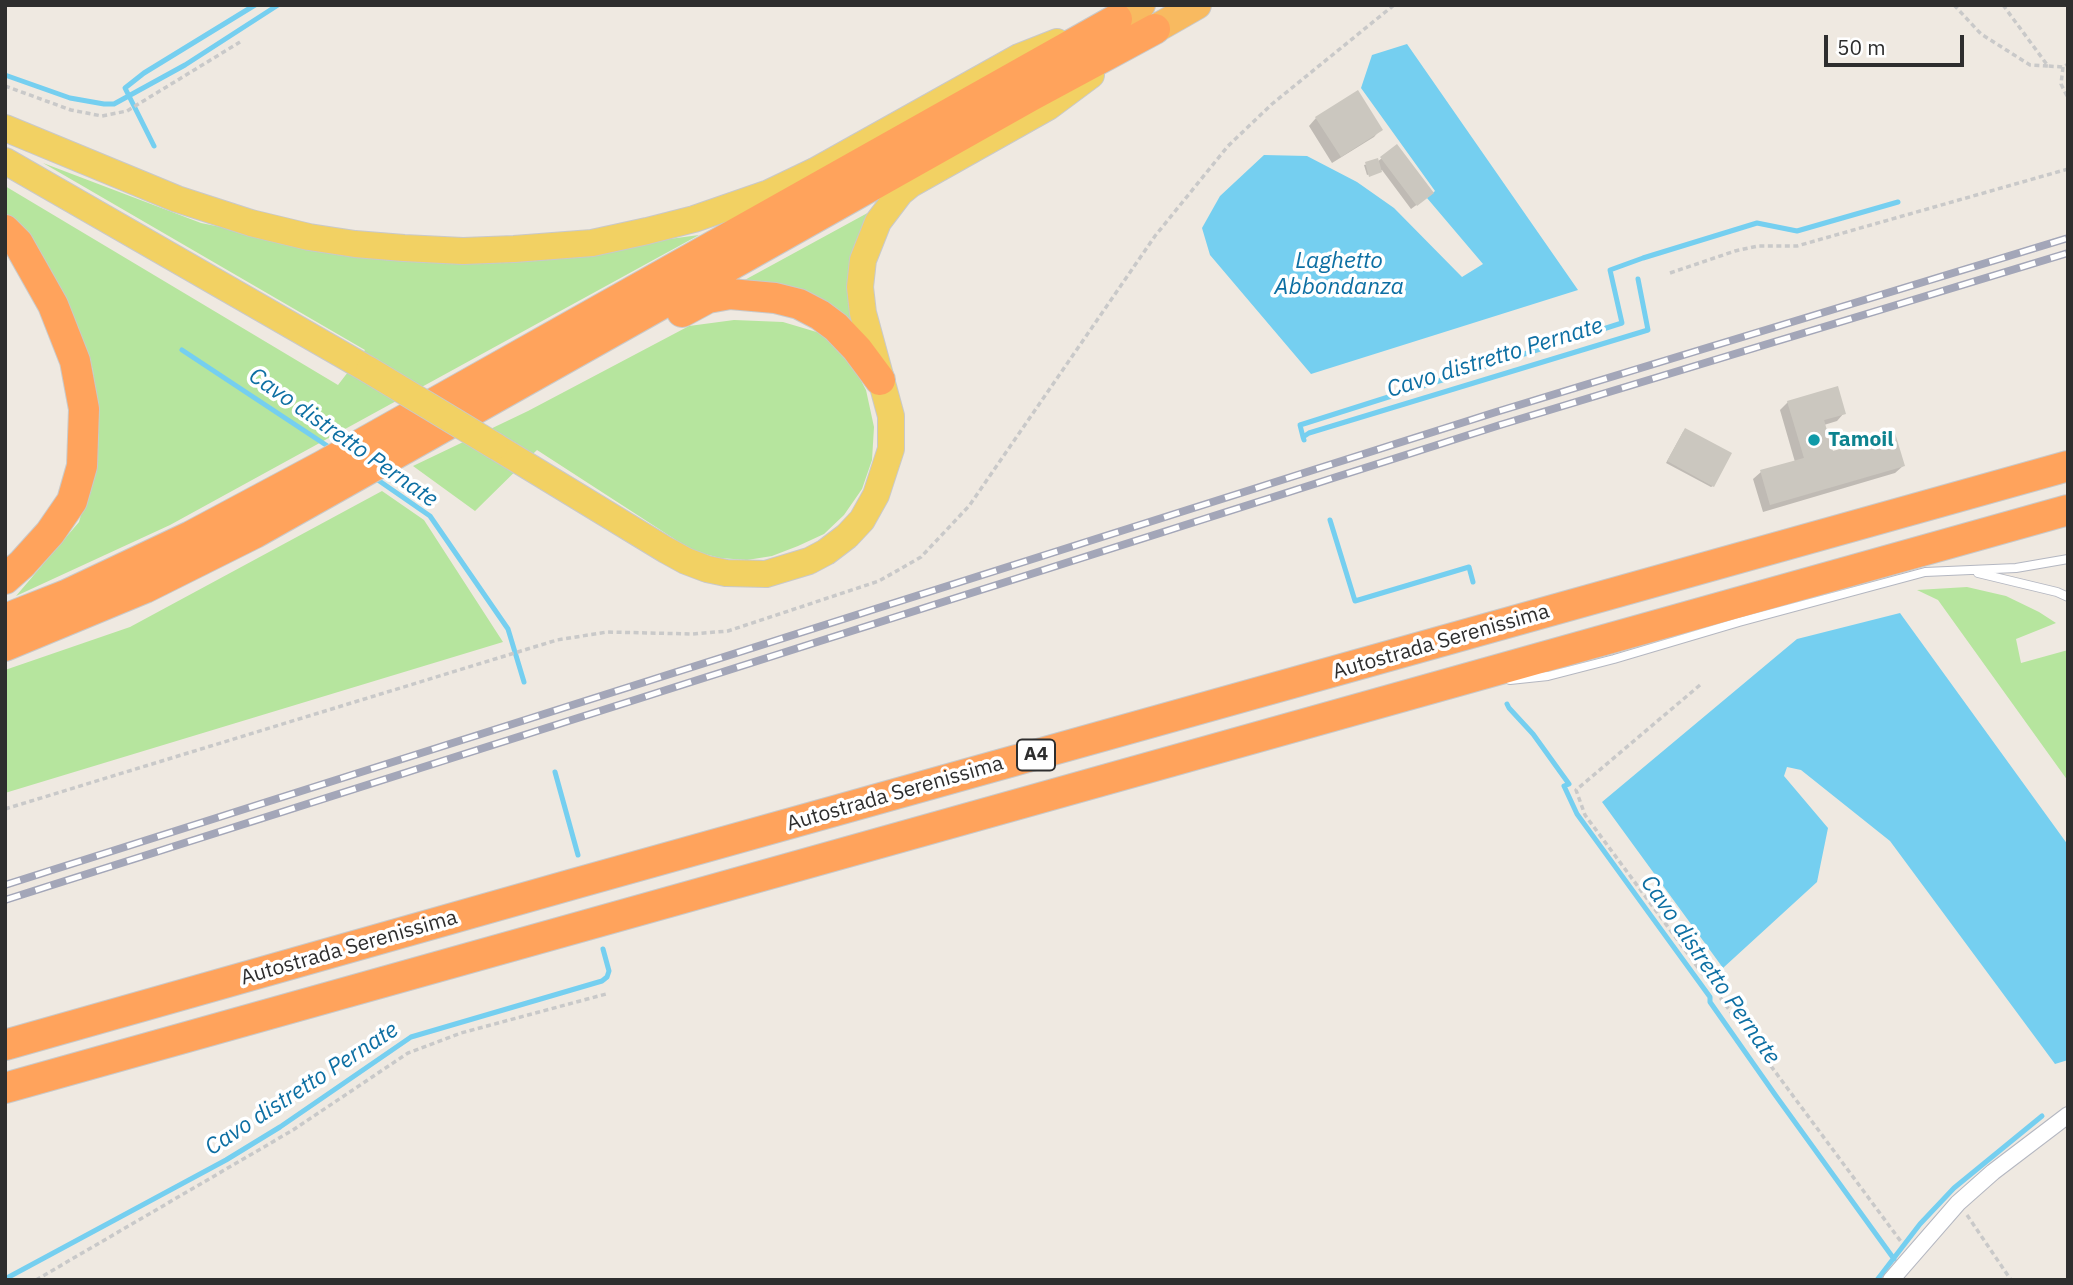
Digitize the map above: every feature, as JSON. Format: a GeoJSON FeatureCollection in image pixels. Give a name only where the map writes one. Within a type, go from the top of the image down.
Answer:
{"type":"FeatureCollection","features":[{"type":"Feature","properties":{"kind":"highway"},"geometry":{"type":"LineString","coordinates":[[5,646],[145,588],[255,533],[353,463],[1138,17],[1197,5]]}},
{"type":"Feature","properties":{"kind":"highway"},"geometry":{"type":"LineString","coordinates":[[482,406],[1019,102],[1138,17]]}},
{"type":"Feature","properties":{"kind":"highway"},"geometry":{"type":"LineString","coordinates":[[5,230],[18,243],[53,305],[75,361],[84,409],[82,466],[72,501],[50,533],[5,579]]}},
{"type":"Feature","properties":{"kind":"highway"},"geometry":{"type":"LineString","coordinates":[[5,619],[66,595],[482,406],[576,370],[708,298],[730,294],[775,298],[799,304],[836,327],[857,349],[880,380]]}},
{"type":"Feature","properties":{"kind":"highway","name":"Autostrada Serenissima"},"geometry":{"type":"LineString","coordinates":[[5,1045],[2068,466]]}},
{"type":"Feature","properties":{"kind":"highway","name":"Autostrada Serenissima"},"geometry":{"type":"LineString","coordinates":[[5,1088],[2068,510]]}},
{"type":"Feature","properties":{"kind":"main road"},"geometry":{"type":"LineString","coordinates":[[5,128],[177,199],[251,223],[309,237],[355,244],[463,251],[592,243],[694,219],[769,194],[1019,57],[1138,17]]}},
{"type":"Feature","properties":{"kind":"main road"},"geometry":{"type":"LineString","coordinates":[[5,161],[369,370],[686,561],[726,573],[766,574],[809,561],[826,552],[862,520],[876,495],[891,449],[891,416],[863,313],[860,287],[867,248],[888,207],[911,184],[1048,107],[1138,17]]}},
{"type":"Feature","properties":{"kind":"street"},"geometry":{"type":"LineString","coordinates":[[1891,1280],[1958,1203],[1993,1172],[2068,1115]]}},
{"type":"Feature","properties":{"kind":"lane"},"geometry":{"type":"LineString","coordinates":[[1507,681],[1548,676],[1614,659],[1936,570],[2016,568],[2068,559]]}},
{"type":"Feature","properties":{"kind":"lane"},"geometry":{"type":"LineString","coordinates":[[1965,570],[2068,597]]}},
{"type":"Feature","properties":{"kind":"lane"},"geometry":{"type":"LineString","coordinates":[[1431,690],[1480,684]]}},
{"type":"Feature","properties":{"kind":"path"},"geometry":{"type":"LineString","coordinates":[[1008,451],[1155,236],[1228,146],[1272,104],[1394,5]]}},
{"type":"Feature","properties":{"kind":"path"},"geometry":{"type":"LineString","coordinates":[[1954,5],[1981,34],[2030,65],[2066,66],[2061,85],[2068,99]]}},
{"type":"Feature","properties":{"kind":"path"},"geometry":{"type":"LineString","coordinates":[[2003,5],[2048,66]]}},
{"type":"Feature","properties":{"kind":"path"},"geometry":{"type":"LineString","coordinates":[[5,86],[71,110],[102,116],[127,111],[142,104],[240,42]]}},
{"type":"Feature","properties":{"kind":"path"},"geometry":{"type":"LineString","coordinates":[[1671,273],[1758,246],[1797,246],[2068,169]]}},
{"type":"Feature","properties":{"kind":"path"},"geometry":{"type":"LineString","coordinates":[[5,809],[522,651]]}},
{"type":"Feature","properties":{"kind":"path"},"geometry":{"type":"LineString","coordinates":[[1700,685],[1576,790],[1585,815],[1899,1240]]}},
{"type":"Feature","properties":{"kind":"path"},"geometry":{"type":"LineString","coordinates":[[36,1280],[293,1130],[408,1053],[461,1033],[606,994]]}},
{"type":"Feature","properties":{"kind":"path"},"geometry":{"type":"LineString","coordinates":[[1958,1203],[2011,1280]]}},
{"type":"Feature","properties":{"kind":"green space"},"geometry":{"type":"Polygon","coordinates":[[[43,163],[201,223],[384,260],[499,262],[699,235],[170,525],[16,596],[79,522],[98,455],[93,370],[61,289],[5,212],[5,186],[338,385],[365,350],[43,163]]]}},
{"type":"Feature","properties":{"kind":"green space"},"geometry":{"type":"Polygon","coordinates":[[[873,210],[855,329],[741,282],[873,210]]]}},
{"type":"Feature","properties":{"kind":"green space"},"geometry":{"type":"Polygon","coordinates":[[[734,320],[783,322],[830,336],[851,362],[866,390],[874,427],[872,460],[862,489],[844,515],[824,534],[798,546],[772,556],[747,560],[720,558],[693,551],[537,450],[475,511],[413,466],[528,411],[689,326],[734,320]]]}},
{"type":"Feature","properties":{"kind":"green space"},"geometry":{"type":"Polygon","coordinates":[[[382,491],[424,520],[503,642],[5,793],[5,670],[130,627],[382,491]]]}},
{"type":"Feature","properties":{"kind":"green space"},"geometry":{"type":"Polygon","coordinates":[[[1967,587],[2006,596],[2056,623],[2016,639],[2021,663],[2068,650],[2068,781],[1938,600],[1917,590],[1967,587]]]}},
{"type":"Feature","properties":{"kind":"water","name":"Laghetto Abbondanza"},"geometry":{"type":"Polygon","coordinates":[[[1407,44],[1578,290],[1311,374],[1210,255],[1202,228],[1220,196],[1264,155],[1307,156],[1357,182],[1394,208],[1462,277],[1483,264],[1427,198],[1435,191],[1361,88],[1372,55],[1407,44]]]}},
{"type":"Feature","properties":{"kind":"water"},"geometry":{"type":"Polygon","coordinates":[[[1900,613],[2068,845],[2068,1060],[2055,1064],[1890,841],[1801,770],[1787,767],[1784,776],[1828,828],[1817,882],[1723,968],[1602,802],[1797,639],[1900,613]]]}},
{"type":"Feature","properties":{"kind":"building"},"geometry":{"type":"Polygon","coordinates":[[[1358,90],[1383,130],[1341,157],[1315,117],[1358,90]]]}},
{"type":"Feature","properties":{"kind":"building"},"geometry":{"type":"Polygon","coordinates":[[[1397,144],[1434,193],[1417,206],[1380,157],[1397,144]]]}},
{"type":"Feature","properties":{"kind":"building"},"geometry":{"type":"Polygon","coordinates":[[[1378,158],[1382,172],[1369,177],[1365,162],[1378,158]]]}},
{"type":"Feature","properties":{"kind":"building","name":"Tamoil"},"geometry":{"type":"Polygon","coordinates":[[[1838,386],[1846,414],[1824,420],[1833,451],[1895,433],[1905,466],[1770,505],[1760,470],[1804,458],[1787,401],[1838,386]]]}},
{"type":"Feature","properties":{"kind":"building"},"geometry":{"type":"Polygon","coordinates":[[[1685,428],[1732,453],[1714,487],[1667,461],[1685,428]]]}},
{"type":"Feature","properties":{"kind":"waterway","name":"Cavo distretto Pernate"},"geometry":{"type":"LineString","coordinates":[[154,146],[125,88],[144,73],[255,5]]}},
{"type":"Feature","properties":{"kind":"waterway","name":"Cavo distretto Pernate"},"geometry":{"type":"LineString","coordinates":[[5,75],[70,98],[114,104],[185,65],[278,5]]}},
{"type":"Feature","properties":{"kind":"waterway"},"geometry":{"type":"LineString","coordinates":[[1303,437],[1300,425],[1622,323],[1610,270],[1757,223],[1797,231],[1898,202]]}},
{"type":"Feature","properties":{"kind":"waterway","name":"Cavo distretto Pernate"},"geometry":{"type":"LineString","coordinates":[[1304,440],[1303,437],[1309,433],[1648,330],[1638,279]]}},
{"type":"Feature","properties":{"kind":"waterway","name":"Cavo distretto Pernate"},"geometry":{"type":"LineString","coordinates":[[182,350],[332,449]]}},
{"type":"Feature","properties":{"kind":"waterway","name":"Cavo distretto Pernate"},"geometry":{"type":"LineString","coordinates":[[375,478],[430,516],[508,629],[524,682]]}},
{"type":"Feature","properties":{"kind":"waterway","name":"Cavo distretto Pernate"},"geometry":{"type":"LineString","coordinates":[[1330,520],[1355,601],[1469,567],[1473,582]]}},
{"type":"Feature","properties":{"kind":"waterway","name":"Cavo distretto Pernate"},"geometry":{"type":"LineString","coordinates":[[1507,704],[1533,734],[1569,784],[1564,786],[1577,814],[1710,997],[1710,1002],[1776,1096],[1894,1259]]}},
{"type":"Feature","properties":{"kind":"waterway","name":"Cavo distretto Pernate"},"geometry":{"type":"LineString","coordinates":[[555,772],[578,855]]}},
{"type":"Feature","properties":{"kind":"waterway","name":"Cavo distretto Pernate"},"geometry":{"type":"LineString","coordinates":[[5,1279],[226,1160],[280,1127],[411,1037],[602,981],[609,971],[603,949]]}},
{"type":"Feature","properties":{"kind":"waterway","name":"Cavo distretto Pernate"},"geometry":{"type":"LineString","coordinates":[[1877,1280],[1920,1224],[1954,1188],[2042,1116]]}},
{"type":"Feature","properties":{"kind":"railway"},"geometry":{"type":"LineString","coordinates":[[5,885],[1496,412],[2068,238]]}},
{"type":"Feature","properties":{"kind":"railway"},"geometry":{"type":"LineString","coordinates":[[5,900],[1500,425],[2068,253]]}},
{"type":"Feature","properties":{"kind":"place","name":"Tamoil"},"geometry":{"type":"Point","coordinates":[1814,440]}}]}
